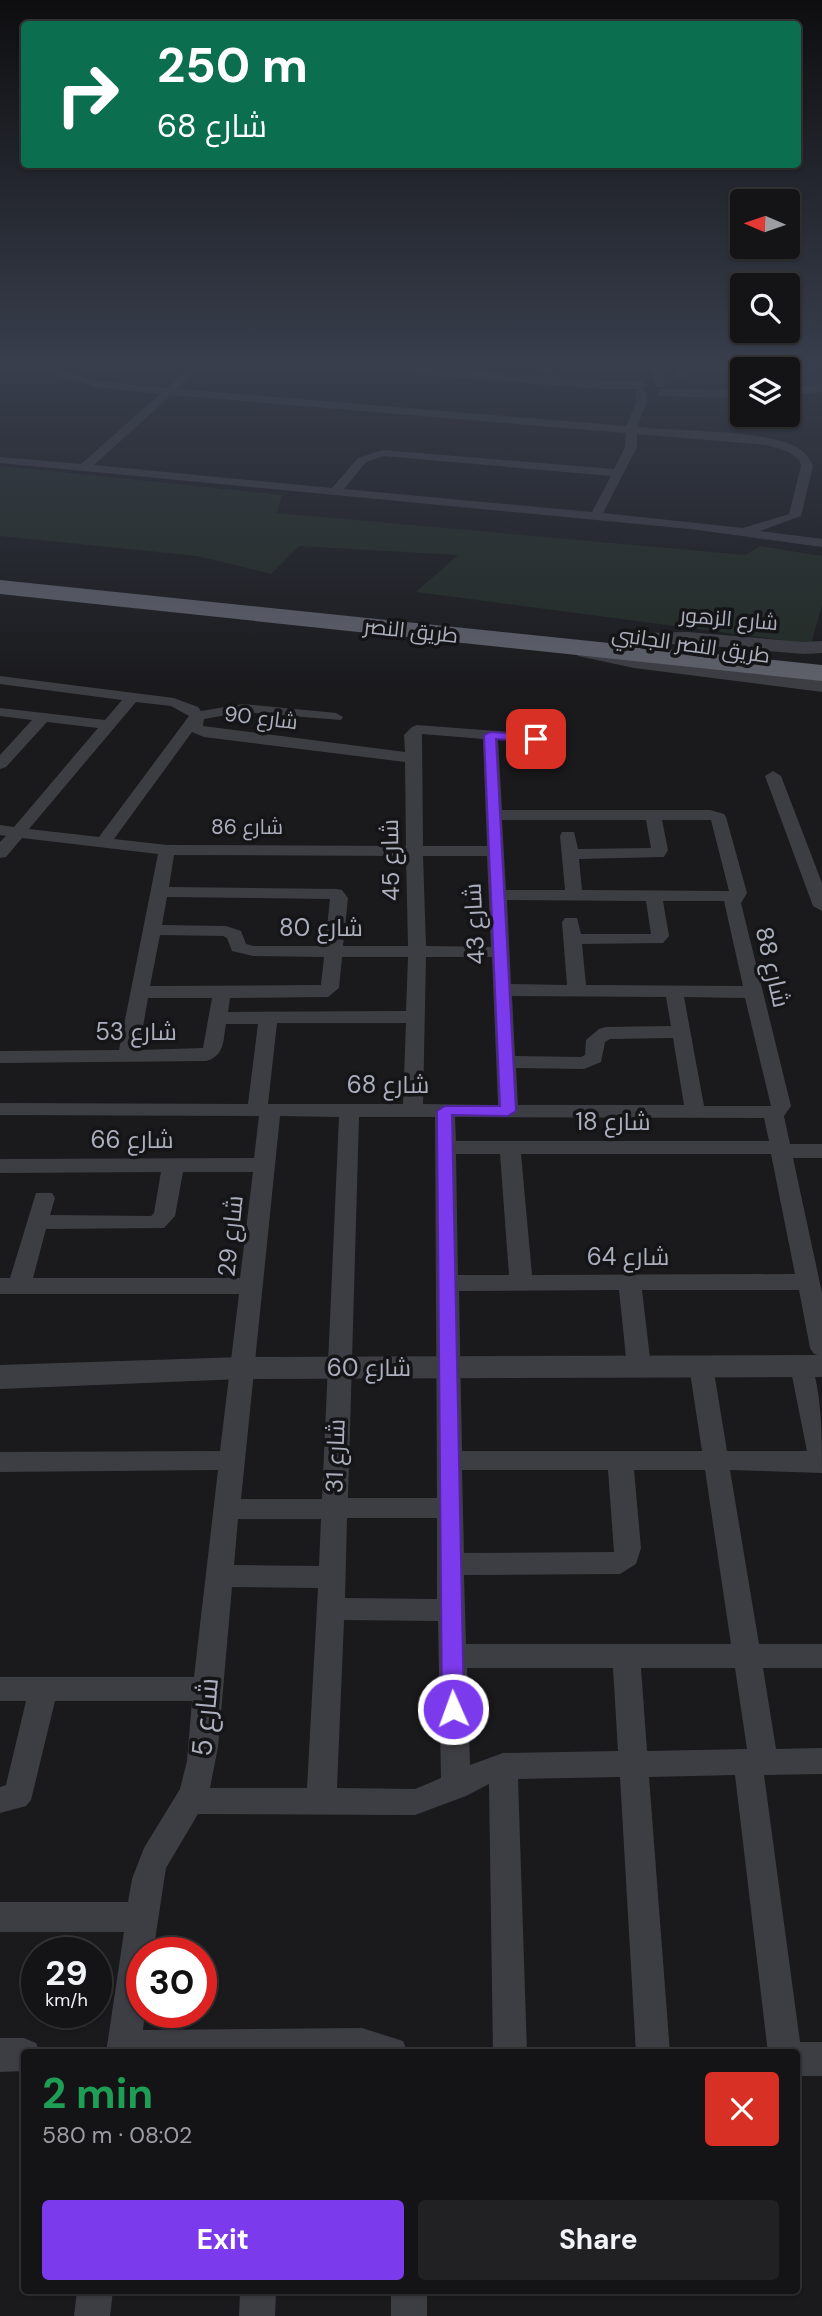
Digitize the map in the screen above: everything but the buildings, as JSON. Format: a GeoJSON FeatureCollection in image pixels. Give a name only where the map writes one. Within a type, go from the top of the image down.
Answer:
{"type":"FeatureCollection","features":[{"type":"Feature","properties":{"kind":"highway","name":"طريق النصر"},"geometry":{"type":"LineString","coordinates":[[0,573],[94,590]]}},
{"type":"Feature","properties":{"kind":"highway","name":"طريق النصر"},"geometry":{"type":"LineString","coordinates":[[0,587],[94,590],[822,659]]}},
{"type":"Feature","properties":{"kind":"highway","name":"طريق النصر"},"geometry":{"type":"LineString","coordinates":[[127,593],[555,646],[822,673]]}},
{"type":"Feature","properties":{"kind":"street"},"geometry":{"type":"LineString","coordinates":[[96,469],[747,531],[820,542]]}},
{"type":"Feature","properties":{"kind":"street"},"geometry":{"type":"LineString","coordinates":[[336,491],[354,469]]}},
{"type":"Feature","properties":{"kind":"street"},"geometry":{"type":"LineString","coordinates":[[572,469],[618,473]]}},
{"type":"Feature","properties":{"kind":"street"},"geometry":{"type":"LineString","coordinates":[[596,516],[620,469]]}},
{"type":"Feature","properties":{"kind":"street"},"geometry":{"type":"LineString","coordinates":[[795,516],[806,469]]}},
{"type":"Feature","properties":{"kind":"street"},"geometry":{"type":"LineString","coordinates":[[747,531],[795,516]]}},
{"type":"Feature","properties":{"kind":"street"},"geometry":{"type":"LineString","coordinates":[[795,516],[820,542]]}},
{"type":"Feature","properties":{"kind":"street","name":"شارع الزهور"},"geometry":{"type":"LineString","coordinates":[[632,639],[688,638],[804,648],[822,647]]}},
{"type":"Feature","properties":{"kind":"street","name":"طريق النصر الجانبي"},"geometry":{"type":"LineString","coordinates":[[555,646],[634,662],[822,686]]}},
{"type":"Feature","properties":{"kind":"street","name":"شارع 90"},"geometry":{"type":"LineString","coordinates":[[0,680],[174,702],[193,710],[197,716],[195,728],[204,732],[412,758]]}},
{"type":"Feature","properties":{"kind":"street"},"geometry":{"type":"LineString","coordinates":[[0,711],[27,684]]}},
{"type":"Feature","properties":{"kind":"street"},"geometry":{"type":"LineString","coordinates":[[0,853],[9,832],[133,696]]}},
{"type":"Feature","properties":{"kind":"street"},"geometry":{"type":"LineString","coordinates":[[102,844],[197,716],[243,708],[336,717]]}},
{"type":"Feature","properties":{"kind":"street"},"geometry":{"type":"LineString","coordinates":[[0,711],[108,725]]}},
{"type":"Feature","properties":{"kind":"street"},"geometry":{"type":"LineString","coordinates":[[0,764],[43,717]]}},
{"type":"Feature","properties":{"kind":"street","name":"شارع 45"},"geometry":{"type":"LineString","coordinates":[[413,1110],[417,952],[412,735],[417,730],[536,739]]}},
{"type":"Feature","properties":{"kind":"street","name":"شارع 43"},"geometry":{"type":"LineString","coordinates":[[490,735],[508,1111]]}},
{"type":"Feature","properties":{"kind":"street"},"geometry":{"type":"LineString","coordinates":[[0,742],[18,744]]}},
{"type":"Feature","properties":{"kind":"street"},"geometry":{"type":"LineString","coordinates":[[773,776],[822,906]]}},
{"type":"Feature","properties":{"kind":"street","name":"شارع 88"},"geometry":{"type":"LineString","coordinates":[[494,815],[718,817],[737,896],[732,903],[780,1106],[775,1112],[808,1282],[822,1462]]}},
{"type":"Feature","properties":{"kind":"street"},"geometry":{"type":"LineString","coordinates":[[570,854],[658,853],[660,850],[653,815]]}},
{"type":"Feature","properties":{"kind":"street","name":"شارع 86"},"geometry":{"type":"LineString","coordinates":[[9,832],[167,850],[495,851]]}},
{"type":"Feature","properties":{"kind":"street"},"geometry":{"type":"LineString","coordinates":[[568,836],[574,895]]}},
{"type":"Feature","properties":{"kind":"street"},"geometry":{"type":"LineString","coordinates":[[128,1056],[167,850]]}},
{"type":"Feature","properties":{"kind":"street"},"geometry":{"type":"LineString","coordinates":[[141,992],[326,992],[330,988],[339,898],[336,894],[160,892]]}},
{"type":"Feature","properties":{"kind":"street"},"geometry":{"type":"LineString","coordinates":[[498,895],[737,896]]}},
{"type":"Feature","properties":{"kind":"street"},"geometry":{"type":"LineString","coordinates":[[577,990],[571,931],[657,939],[660,936],[654,896]]}},
{"type":"Feature","properties":{"kind":"street","name":"شارع 80"},"geometry":{"type":"LineString","coordinates":[[153,930],[226,931],[235,934],[238,947],[247,950],[500,952]]}},
{"type":"Feature","properties":{"kind":"street"},"geometry":{"type":"LineString","coordinates":[[502,990],[753,992]]}},
{"type":"Feature","properties":{"kind":"street"},"geometry":{"type":"LineString","coordinates":[[674,991],[695,1111]]}},
{"type":"Feature","properties":{"kind":"street","name":"شارع 53"},"geometry":{"type":"LineString","coordinates":[[0,1057],[209,1054],[212,1050],[222,993]]}},
{"type":"Feature","properties":{"kind":"street"},"geometry":{"type":"LineString","coordinates":[[217,1018],[415,1017]]}},
{"type":"Feature","properties":{"kind":"street","name":"شارع 29"},"geometry":{"type":"LineString","coordinates":[[242,1368],[264,1166],[268,1018]]}},
{"type":"Feature","properties":{"kind":"street"},"geometry":{"type":"LineString","coordinates":[[505,1062],[584,1063],[594,1058],[596,1040],[600,1035],[680,1032]]}},
{"type":"Feature","properties":{"kind":"street","name":"شارع 68"},"geometry":{"type":"LineString","coordinates":[[0,1109],[775,1112]]}},
{"type":"Feature","properties":{"kind":"street","name":"شارع 31"},"geometry":{"type":"LineString","coordinates":[[321,1802],[331,1609],[349,1110]]}},
{"type":"Feature","properties":{"kind":"street"},"geometry":{"type":"LineString","coordinates":[[445,1111],[450,1367],[450,1564],[456,1787]]}},
{"type":"Feature","properties":{"kind":"street","name":"شارع 18"},"geometry":{"type":"LineString","coordinates":[[446,1148],[822,1151]]}},
{"type":"Feature","properties":{"kind":"street"},"geometry":{"type":"LineString","coordinates":[[510,1148],[521,1283]]}},
{"type":"Feature","properties":{"kind":"street","name":"شارع 66"},"geometry":{"type":"LineString","coordinates":[[0,1166],[264,1166]]}},
{"type":"Feature","properties":{"kind":"street"},"geometry":{"type":"LineString","coordinates":[[37,1222],[156,1223],[164,1216],[173,1166]]}},
{"type":"Feature","properties":{"kind":"street"},"geometry":{"type":"LineString","coordinates":[[44,1198],[37,1222],[10,1286],[251,1286]]}},
{"type":"Feature","properties":{"kind":"street","name":"شارع 64"},"geometry":{"type":"LineString","coordinates":[[448,1283],[808,1282]]}},
{"type":"Feature","properties":{"kind":"street"},"geometry":{"type":"LineString","coordinates":[[630,1283],[639,1367]]}},
{"type":"Feature","properties":{"kind":"street","name":"شارع 60"},"geometry":{"type":"LineString","coordinates":[[0,1377],[242,1368],[701,1367],[815,1360]]}},
{"type":"Feature","properties":{"kind":"street"},"geometry":{"type":"LineString","coordinates":[[701,1367],[747,1656],[785,2049]]}},
{"type":"Feature","properties":{"kind":"street","name":"شارع 5"},"geometry":{"type":"LineString","coordinates":[[124,2049],[153,1858],[190,1801],[201,1766],[242,1368]]}},
{"type":"Feature","properties":{"kind":"street"},"geometry":{"type":"LineString","coordinates":[[0,1462],[232,1460]]}},
{"type":"Feature","properties":{"kind":"street"},"geometry":{"type":"LineString","coordinates":[[449,1460],[822,1462]]}},
{"type":"Feature","properties":{"kind":"street"},"geometry":{"type":"LineString","coordinates":[[450,1564],[620,1563],[627,1557],[628,1548],[620,1460]]}},
{"type":"Feature","properties":{"kind":"street"},"geometry":{"type":"LineString","coordinates":[[228,1508],[450,1508]]}},
{"type":"Feature","properties":{"kind":"street"},"geometry":{"type":"LineString","coordinates":[[221,1576],[332,1577]]}},
{"type":"Feature","properties":{"kind":"street"},"geometry":{"type":"LineString","coordinates":[[331,1609],[451,1609]]}},
{"type":"Feature","properties":{"kind":"street"},"geometry":{"type":"LineString","coordinates":[[626,1655],[653,2049]]}},
{"type":"Feature","properties":{"kind":"street"},"geometry":{"type":"LineString","coordinates":[[452,1656],[822,1656]]}},
{"type":"Feature","properties":{"kind":"street"},"geometry":{"type":"LineString","coordinates":[[0,1689],[207,1689]]}},
{"type":"Feature","properties":{"kind":"street"},"geometry":{"type":"LineString","coordinates":[[0,1800],[15,1797],[20,1791],[43,1689]]}},
{"type":"Feature","properties":{"kind":"street"},"geometry":{"type":"LineString","coordinates":[[190,1801],[415,1802],[436,1797],[478,1774],[503,1766],[822,1761]]}},
{"type":"Feature","properties":{"kind":"street"},"geometry":{"type":"LineString","coordinates":[[503,1766],[510,2049]]}},
{"type":"Feature","properties":{"kind":"street"},"geometry":{"type":"LineString","coordinates":[[0,1917],[143,1917]]}},
{"type":"Feature","properties":{"kind":"street"},"geometry":{"type":"LineString","coordinates":[[172,2049],[362,2045],[376,2049]]}},
{"type":"Feature","properties":{"kind":"street"},"geometry":{"type":"LineString","coordinates":[[0,2055],[21,2055]]}},
{"type":"Feature","properties":{"kind":"street"},"geometry":{"type":"LineString","coordinates":[[800,2059],[822,2059]]}},
{"type":"Feature","properties":{"kind":"street"},"geometry":{"type":"LineString","coordinates":[[92,2316],[95,2294]]}},
{"type":"Feature","properties":{"kind":"street"},"geometry":{"type":"LineString","coordinates":[[257,2316],[258,2294]]}},
{"type":"Feature","properties":{"kind":"street"},"geometry":{"type":"LineString","coordinates":[[409,2294],[410,2316]]}},
{"type":"Feature","properties":{"kind":"shaded area"},"geometry":{"type":"Polygon","coordinates":[[[0,469],[30,469],[282,495],[277,513],[746,555],[760,546],[822,556],[822,605],[811,644],[416,592],[458,555],[299,546],[271,574],[197,556],[0,536],[0,469]]]}},
{"type":"Feature","properties":{"kind":"route"},"geometry":{"type":"LineString","coordinates":[[453,1709],[445,1111],[508,1111],[490,735],[536,739]]}}]}
